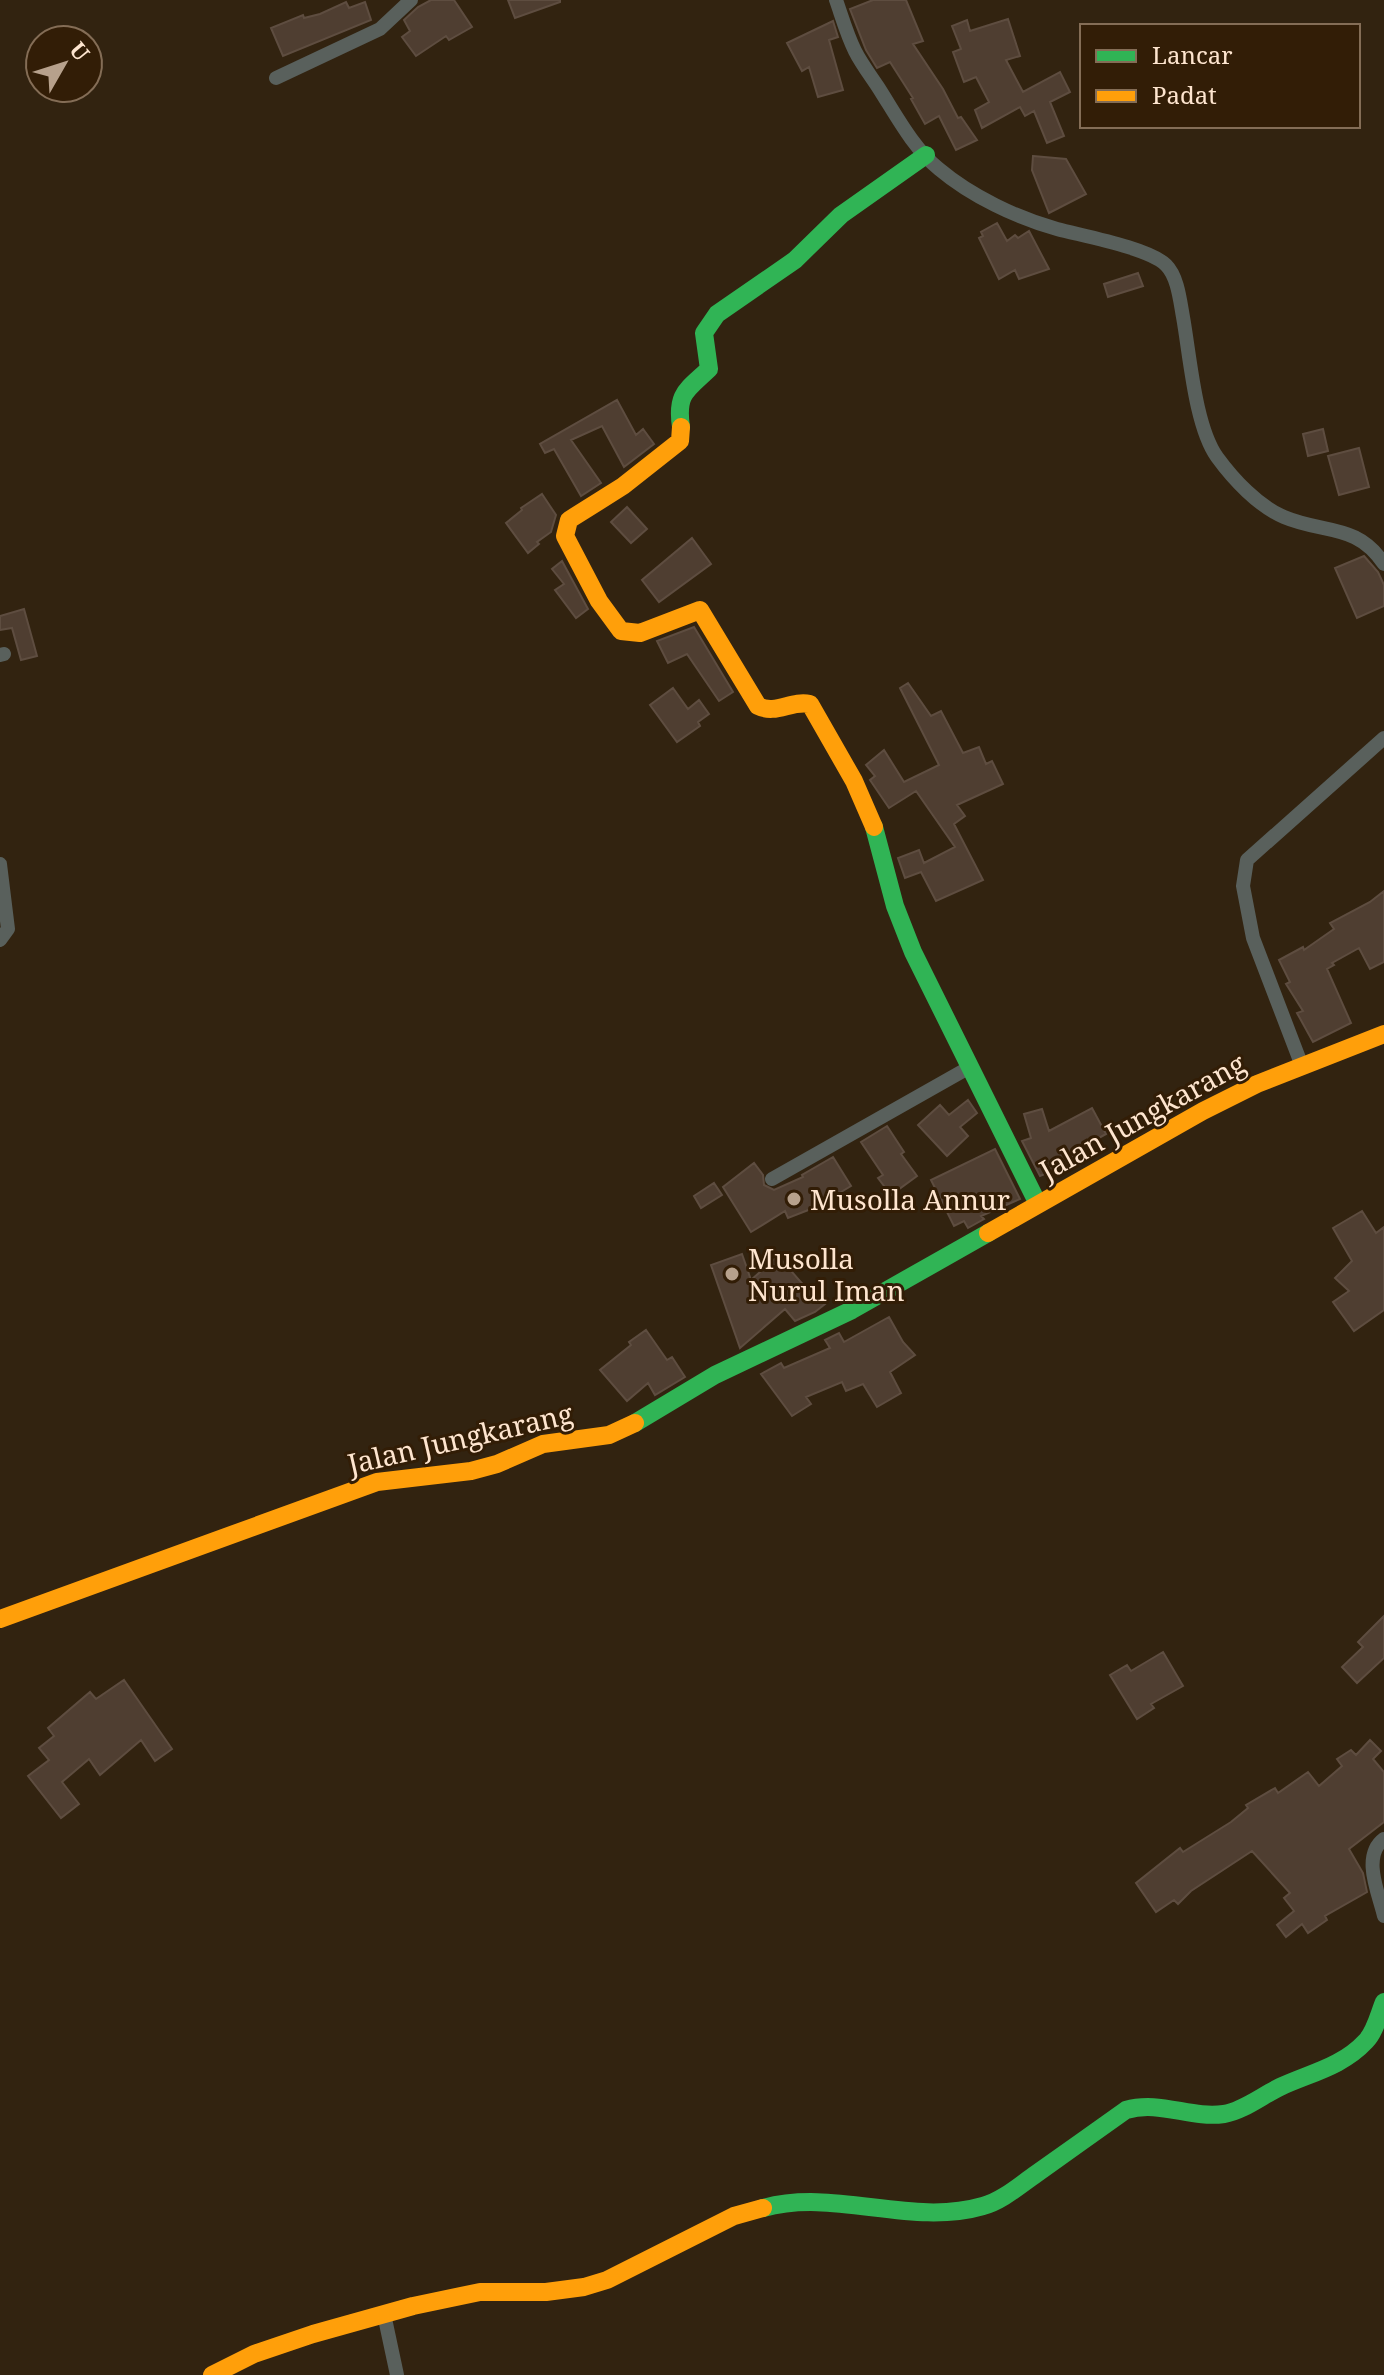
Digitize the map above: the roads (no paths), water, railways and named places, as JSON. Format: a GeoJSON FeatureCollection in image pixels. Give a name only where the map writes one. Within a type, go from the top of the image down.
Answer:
{"type":"FeatureCollection","features":[{"type":"Feature","properties":{"kind":"street"},"geometry":{"type":"LineString","coordinates":[[276,78],[380,29],[411,0]]}},
{"type":"Feature","properties":{"kind":"street"},"geometry":{"type":"LineString","coordinates":[[836,0],[855,51],[907,133],[938,169],[976,194],[1040,224],[1120,246],[1165,264],[1179,297],[1204,434],[1216,455],[1259,502],[1281,516],[1362,539],[1384,564]]}},
{"type":"Feature","properties":{"kind":"street"},"geometry":{"type":"LineString","coordinates":[[926,155],[833,221],[795,260],[717,314],[704,333],[709,369],[679,400],[680,441],[623,486],[569,520],[565,536],[609,616],[621,630],[640,633],[700,610],[758,706],[771,711],[800,702],[810,704],[854,781],[879,839],[895,906],[913,952],[1038,1204]]}},
{"type":"Feature","properties":{"kind":"street"},"geometry":{"type":"LineString","coordinates":[[1302,1066],[1253,938],[1243,886],[1247,860],[1384,738]]}},
{"type":"Feature","properties":{"kind":"street"},"geometry":{"type":"LineString","coordinates":[[0,864],[8,929],[0,940]]}},
{"type":"Feature","properties":{"kind":"street","name":"Jalan Jungkarang"},"geometry":{"type":"LineString","coordinates":[[0,1619],[377,1482],[471,1471],[497,1464],[543,1444],[609,1435],[628,1427],[705,1380],[852,1310],[1203,1111],[1257,1084],[1384,1034]]}},
{"type":"Feature","properties":{"kind":"street"},"geometry":{"type":"LineString","coordinates":[[772,1179],[970,1067]]}},
{"type":"Feature","properties":{"kind":"street"},"geometry":{"type":"LineString","coordinates":[[1384,1839],[1377,1844],[1371,1862],[1384,1916]]}},
{"type":"Feature","properties":{"kind":"street"},"geometry":{"type":"LineString","coordinates":[[212,2375],[254,2354],[384,2314],[480,2292],[546,2292],[584,2287],[607,2280],[734,2216],[777,2204],[821,2201],[901,2211],[952,2211],[985,2206],[1013,2190],[1126,2110],[1140,2106],[1226,2114],[1282,2086],[1334,2066],[1369,2039],[1384,2002]]}},
{"type":"Feature","properties":{"kind":"street"},"geometry":{"type":"LineString","coordinates":[[384,2314],[397,2375]]}},
{"type":"Feature","properties":{"kind":"place","name":"Musolla Annur"},"geometry":{"type":"Point","coordinates":[794,1199]}},
{"type":"Feature","properties":{"kind":"place","name":"Musolla Nurul Iman"},"geometry":{"type":"Point","coordinates":[732,1274]}}]}
